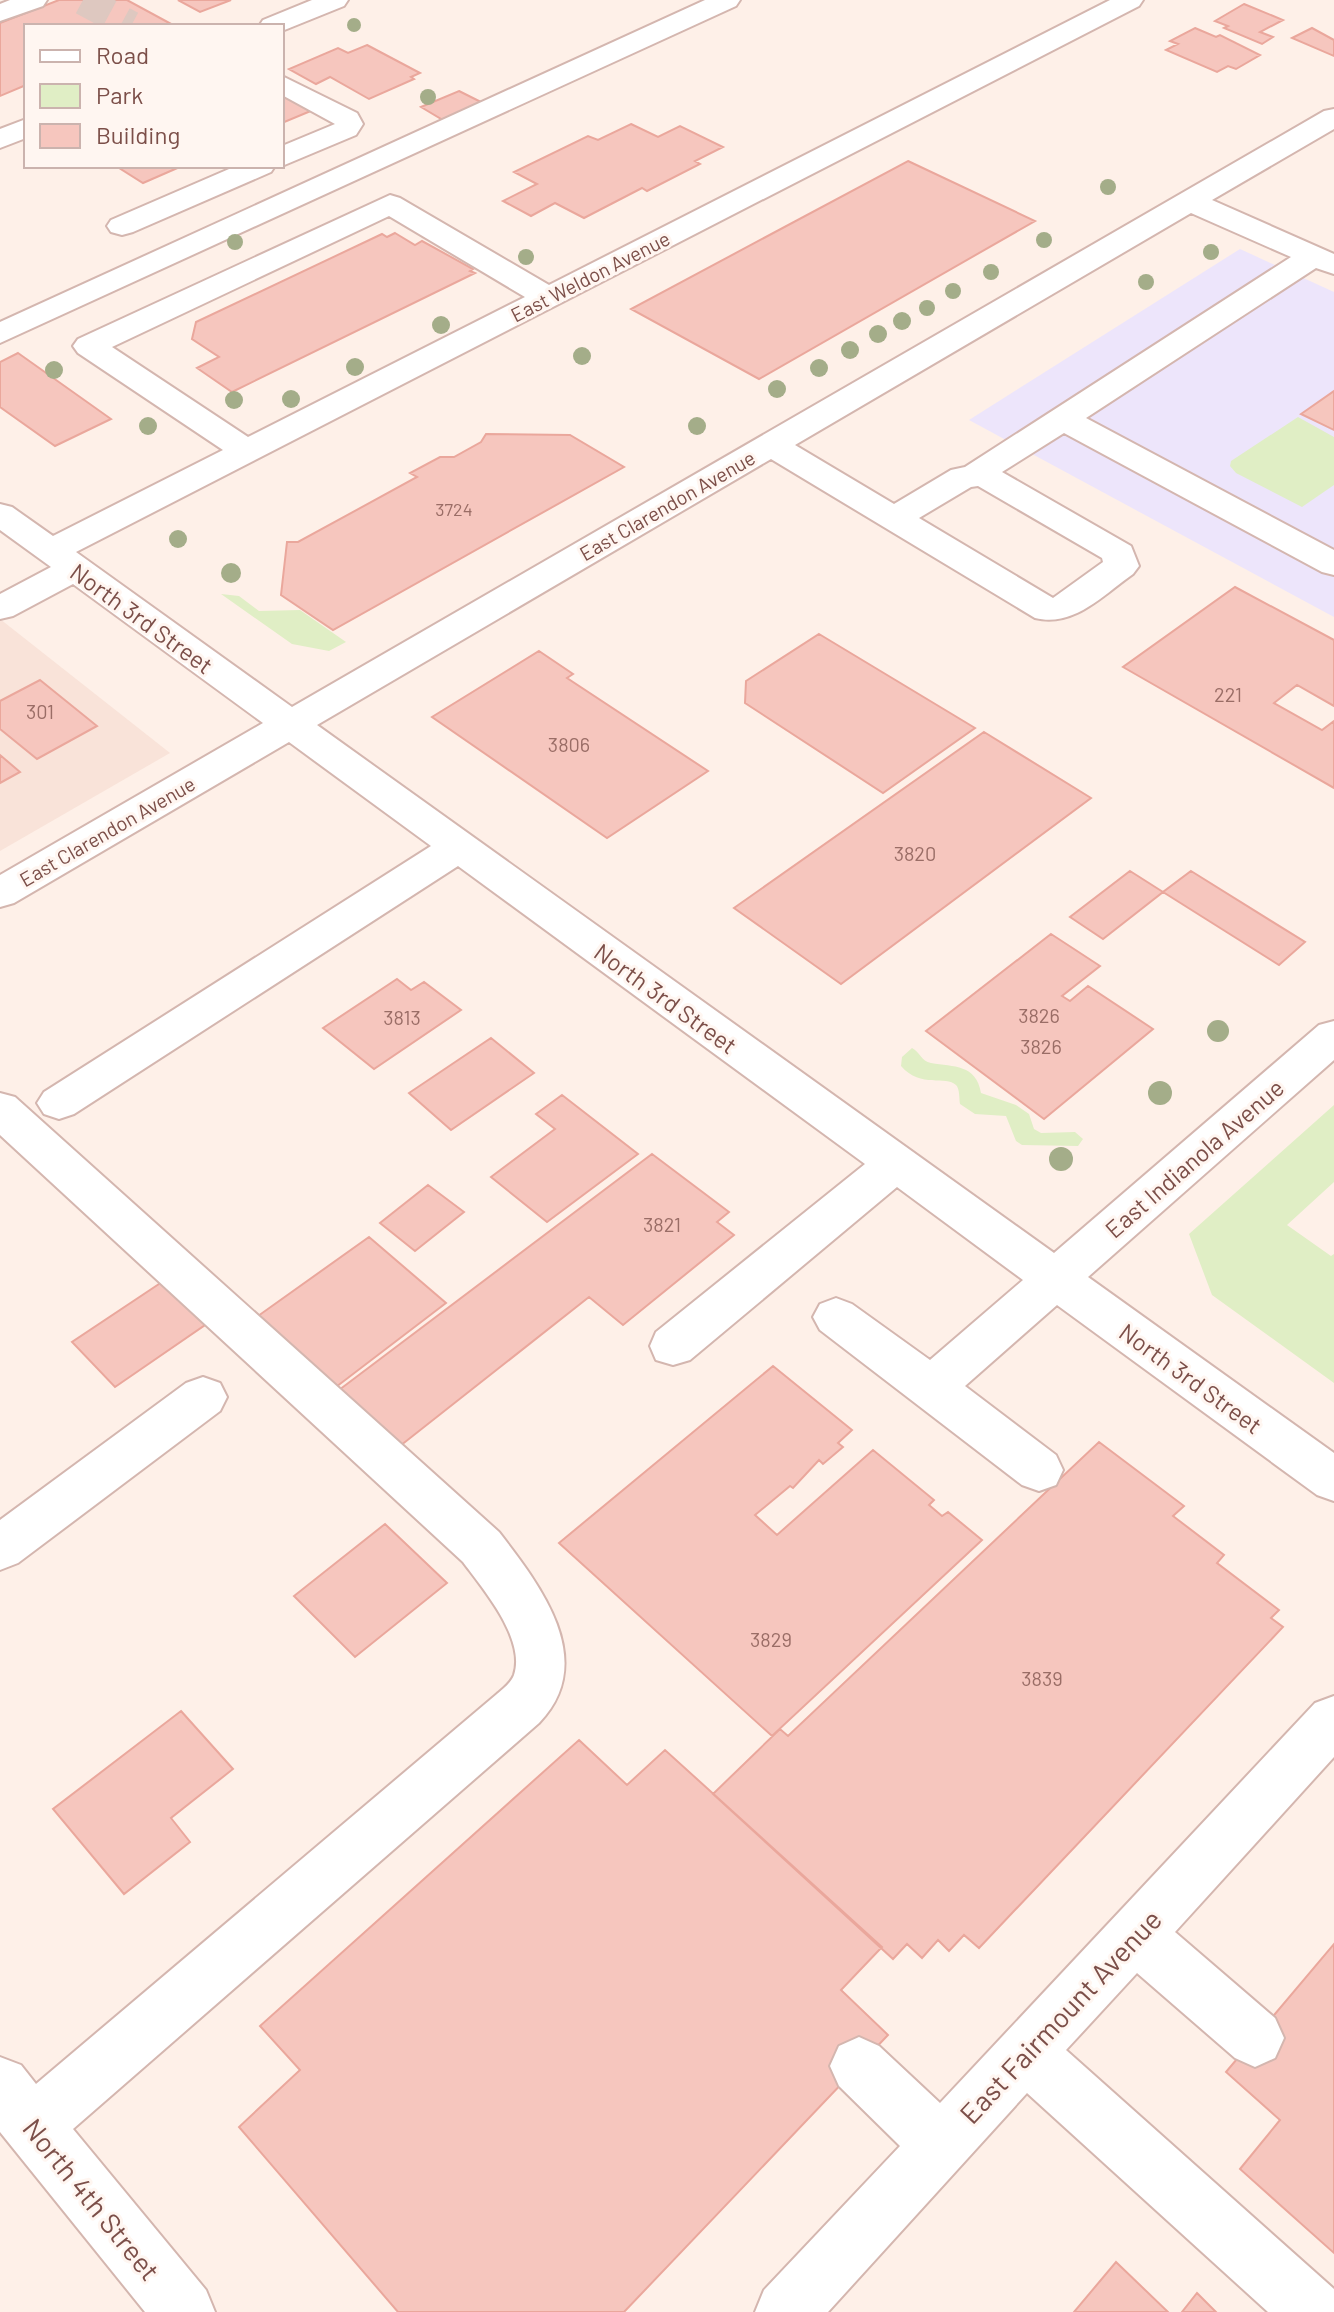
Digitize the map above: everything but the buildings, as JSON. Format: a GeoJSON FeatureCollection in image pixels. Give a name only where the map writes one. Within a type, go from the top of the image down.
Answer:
{"type":"FeatureCollection","features":[{"type":"Feature","properties":{"kind":"street"},"geometry":{"type":"LineString","coordinates":[[0,13],[34,0]]}},
{"type":"Feature","properties":{"kind":"street"},"geometry":{"type":"LineString","coordinates":[[277,24],[335,0]]}},
{"type":"Feature","properties":{"kind":"street"},"geometry":{"type":"LineString","coordinates":[[0,334],[727,0]]}},
{"type":"Feature","properties":{"kind":"street","name":"East Weldon Avenue"},"geometry":{"type":"LineString","coordinates":[[0,608],[63,560],[247,451],[1130,0]]}},
{"type":"Feature","properties":{"kind":"street"},"geometry":{"type":"LineString","coordinates":[[284,85],[347,119],[349,124],[346,129],[284,156]]}},
{"type":"Feature","properties":{"kind":"street","name":"East Clarendon Avenue"},"geometry":{"type":"LineString","coordinates":[[0,893],[1334,117]]}},
{"type":"Feature","properties":{"kind":"street"},"geometry":{"type":"LineString","coordinates":[[122,226],[256,168]]}},
{"type":"Feature","properties":{"kind":"street"},"geometry":{"type":"LineString","coordinates":[[1191,202],[1324,260]]}},
{"type":"Feature","properties":{"kind":"street"},"geometry":{"type":"LineString","coordinates":[[247,451],[89,346],[390,204],[548,297]]}},
{"type":"Feature","properties":{"kind":"street"},"geometry":{"type":"LineString","coordinates":[[974,476],[1229,310],[1324,260]]}},
{"type":"Feature","properties":{"kind":"street"},"geometry":{"type":"LineString","coordinates":[[1063,419],[1334,564]]}},
{"type":"Feature","properties":{"kind":"street"},"geometry":{"type":"LineString","coordinates":[[772,445],[893,519],[1048,610],[1062,608],[1121,566],[1119,553],[984,476],[963,477],[893,519]]}},
{"type":"Feature","properties":{"kind":"street","name":"North 3rd Street"},"geometry":{"type":"LineString","coordinates":[[0,514],[457,848],[1334,1480]]}},
{"type":"Feature","properties":{"kind":"street"},"geometry":{"type":"LineString","coordinates":[[59,1103],[457,848]]}},
{"type":"Feature","properties":{"kind":"street","name":"East Indianola Avenue"},"geometry":{"type":"LineString","coordinates":[[931,1387],[1334,1036]]}},
{"type":"Feature","properties":{"kind":"street"},"geometry":{"type":"LineString","coordinates":[[0,1109],[481,1547],[523,1605],[540,1652],[534,1690],[495,1730],[16,2106]]}},
{"type":"Feature","properties":{"kind":"street"},"geometry":{"type":"LineString","coordinates":[[673,1346],[895,1164]]}},
{"type":"Feature","properties":{"kind":"street"},"geometry":{"type":"LineString","coordinates":[[836,1317],[1039,1470]]}},
{"type":"Feature","properties":{"kind":"street"},"geometry":{"type":"LineString","coordinates":[[0,1548],[203,1397]]}},
{"type":"Feature","properties":{"kind":"street","name":"East Fairmount Avenue"},"geometry":{"type":"LineString","coordinates":[[786,2312],[1334,1720]]}},
{"type":"Feature","properties":{"kind":"street"},"geometry":{"type":"LineString","coordinates":[[1135,1934],[1255,2038]]}},
{"type":"Feature","properties":{"kind":"street"},"geometry":{"type":"LineString","coordinates":[[1026,2053],[1314,2312]]}},
{"type":"Feature","properties":{"kind":"street"},"geometry":{"type":"LineString","coordinates":[[859,2066],[942,2145]]}},
{"type":"Feature","properties":{"kind":"street","name":"North 4th Street"},"geometry":{"type":"LineString","coordinates":[[16,2106],[184,2312]]}},
{"type":"Feature","properties":{"kind":"shaded area"},"geometry":{"type":"Polygon","coordinates":[[[1240,249],[1334,292],[1334,617],[969,420],[1240,249]]]}},
{"type":"Feature","properties":{"kind":"shaded area"},"geometry":{"type":"Polygon","coordinates":[[[0,619],[170,753],[0,851],[0,619]]]}},
{"type":"Feature","properties":{"kind":"green space"},"geometry":{"type":"Polygon","coordinates":[[[1298,417],[1334,437],[1334,485],[1302,507],[1236,473],[1230,466],[1231,461],[1298,417]]]}},
{"type":"Feature","properties":{"kind":"green space"},"geometry":{"type":"Polygon","coordinates":[[[221,594],[239,596],[259,611],[300,610],[346,642],[329,651],[292,644],[221,594]]]}},
{"type":"Feature","properties":{"kind":"green space"},"geometry":{"type":"Polygon","coordinates":[[[912,1048],[928,1062],[969,1072],[981,1093],[1016,1105],[1029,1114],[1034,1129],[1041,1133],[1075,1132],[1083,1139],[1078,1146],[1022,1145],[1016,1141],[1006,1116],[975,1114],[960,1104],[958,1089],[952,1082],[917,1077],[901,1066],[902,1057],[912,1048]]]}},
{"type":"Feature","properties":{"kind":"green space"},"geometry":{"type":"Polygon","coordinates":[[[1334,1105],[1334,1182],[1287,1225],[1331,1256],[1334,1254],[1334,1383],[1212,1295],[1189,1234],[1334,1105]]]}},
{"type":"Feature","properties":{"kind":"tunnel"},"geometry":{"type":"LineString","coordinates":[[83,0],[127,24]]}}]}
